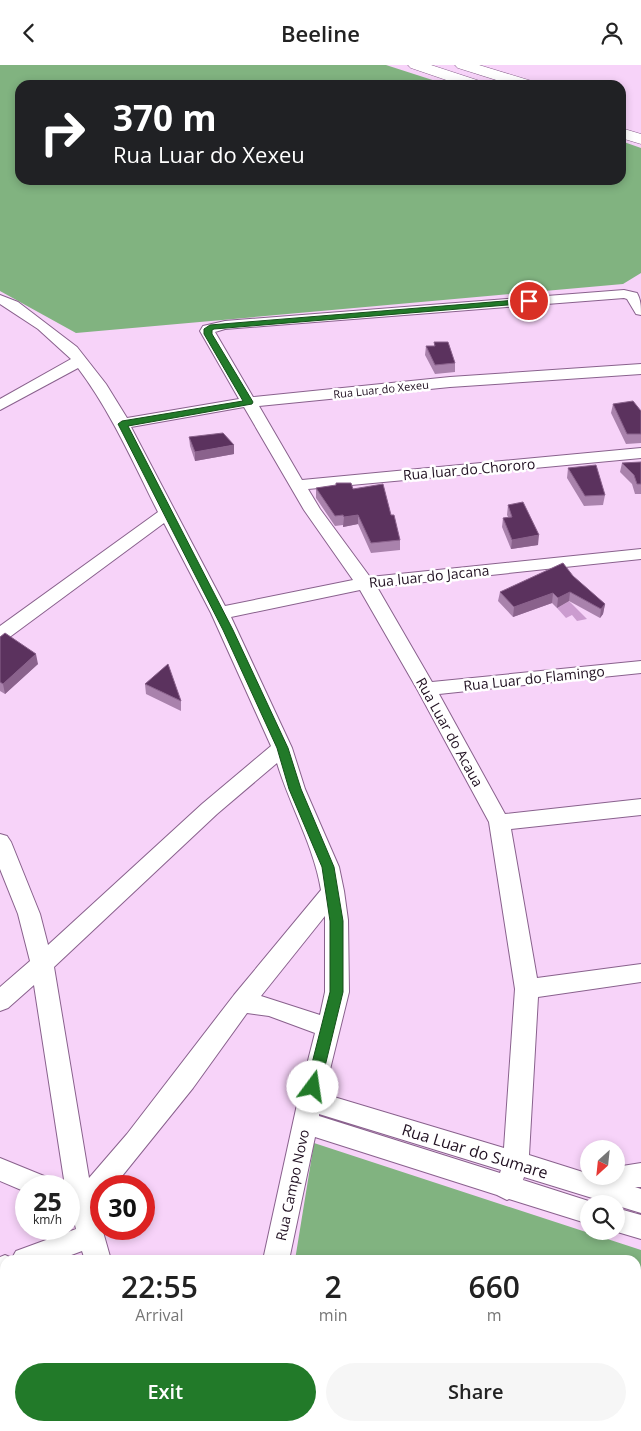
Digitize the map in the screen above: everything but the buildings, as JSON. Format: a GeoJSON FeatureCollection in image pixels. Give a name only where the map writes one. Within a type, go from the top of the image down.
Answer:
{"type":"FeatureCollection","features":[{"type":"Feature","properties":{"kind":"highway"},"geometry":{"type":"LineString","coordinates":[[416,65],[462,80]]}},
{"type":"Feature","properties":{"kind":"highway"},"geometry":{"type":"LineString","coordinates":[[463,65],[512,80]]}},
{"type":"Feature","properties":{"kind":"highway"},"geometry":{"type":"LineString","coordinates":[[626,134],[641,139]]}},
{"type":"Feature","properties":{"kind":"street","name":"Rua Luar do Acaua"},"geometry":{"type":"LineString","coordinates":[[507,1188],[516,1164],[527,989],[499,822],[428,689],[365,583],[327,533],[297,485],[208,334],[208,329],[224,325],[624,294],[630,295],[641,311]]}},
{"type":"Feature","properties":{"kind":"street","name":"Rua Campo Novo"},"geometry":{"type":"LineString","coordinates":[[4,306],[43,326],[72,351],[80,360],[122,424],[220,613],[282,748],[295,789],[328,867],[337,921],[337,992],[307,1112],[277,1255]]}},
{"type":"Feature","properties":{"kind":"street"},"geometry":{"type":"LineString","coordinates":[[0,405],[80,360]]}},
{"type":"Feature","properties":{"kind":"street","name":"Rua Luar do Xexeu"},"geometry":{"type":"LineString","coordinates":[[122,424],[248,402],[450,383],[641,369]]}},
{"type":"Feature","properties":{"kind":"street","name":"Rua luar do Chororo"},"geometry":{"type":"LineString","coordinates":[[297,485],[641,453]]}},
{"type":"Feature","properties":{"kind":"street"},"geometry":{"type":"LineString","coordinates":[[0,635],[167,513]]}},
{"type":"Feature","properties":{"kind":"street","name":"Rua luar do Jacana"},"geometry":{"type":"LineString","coordinates":[[220,613],[365,583],[641,554]]}},
{"type":"Feature","properties":{"kind":"street","name":"Rua Luar do Flamingo"},"geometry":{"type":"LineString","coordinates":[[428,689],[641,667]]}},
{"type":"Feature","properties":{"kind":"street"},"geometry":{"type":"LineString","coordinates":[[0,1001],[42,965],[232,788],[282,748]]}},
{"type":"Feature","properties":{"kind":"street"},"geometry":{"type":"LineString","coordinates":[[499,822],[641,807]]}},
{"type":"Feature","properties":{"kind":"street"},"geometry":{"type":"LineString","coordinates":[[0,842],[29,914],[42,965],[72,1175]]}},
{"type":"Feature","properties":{"kind":"street"},"geometry":{"type":"LineString","coordinates":[[80,1198],[184,1081],[242,1002],[333,891]]}},
{"type":"Feature","properties":{"kind":"street"},"geometry":{"type":"LineString","coordinates":[[527,989],[641,973]]}},
{"type":"Feature","properties":{"kind":"street"},"geometry":{"type":"LineString","coordinates":[[242,1002],[270,1007],[329,1028]]}},
{"type":"Feature","properties":{"kind":"street","name":"Rua Luar do Sumare"},"geometry":{"type":"LineString","coordinates":[[307,1112],[516,1164],[580,1201]]}},
{"type":"Feature","properties":{"kind":"street","name":"Rua Luar do Sumare"},"geometry":{"type":"LineString","coordinates":[[307,1112],[507,1188],[580,1202]]}},
{"type":"Feature","properties":{"kind":"street"},"geometry":{"type":"LineString","coordinates":[[0,1169],[15,1175]]}},
{"type":"Feature","properties":{"kind":"street"},"geometry":{"type":"LineString","coordinates":[[597,1195],[641,1175]]}},
{"type":"Feature","properties":{"kind":"street","name":"Rua Luar do Sumare"},"geometry":{"type":"LineString","coordinates":[[625,1201],[641,1201]]}},
{"type":"Feature","properties":{"kind":"street"},"geometry":{"type":"LineString","coordinates":[[54,1255],[94,1248],[80,1212]]}},
{"type":"Feature","properties":{"kind":"street"},"geometry":{"type":"LineString","coordinates":[[625,1223],[641,1227]]}},
{"type":"Feature","properties":{"kind":"green space"},"geometry":{"type":"Polygon","coordinates":[[[0,65],[386,65],[432,80],[15,80],[15,185],[626,185],[626,143],[641,148],[641,273],[623,284],[76,333],[0,291],[0,65]]]}},
{"type":"Feature","properties":{"kind":"green space"},"geometry":{"type":"Polygon","coordinates":[[[314,1143],[580,1230],[580,1240],[610,1240],[641,1250],[641,1255],[296,1255],[314,1143]]]}},
{"type":"Feature","properties":{"kind":"shaded area"},"geometry":{"type":"Polygon","coordinates":[[[569,601],[587,619],[577,621],[572,615],[566,618],[557,608],[569,601]]]}},
{"type":"Feature","properties":{"kind":"route"},"geometry":{"type":"LineString","coordinates":[[313,1087],[337,992],[337,921],[328,867],[295,789],[282,748],[228,630],[122,424],[248,402],[208,334],[208,329],[213,327],[529,301]]}}]}
